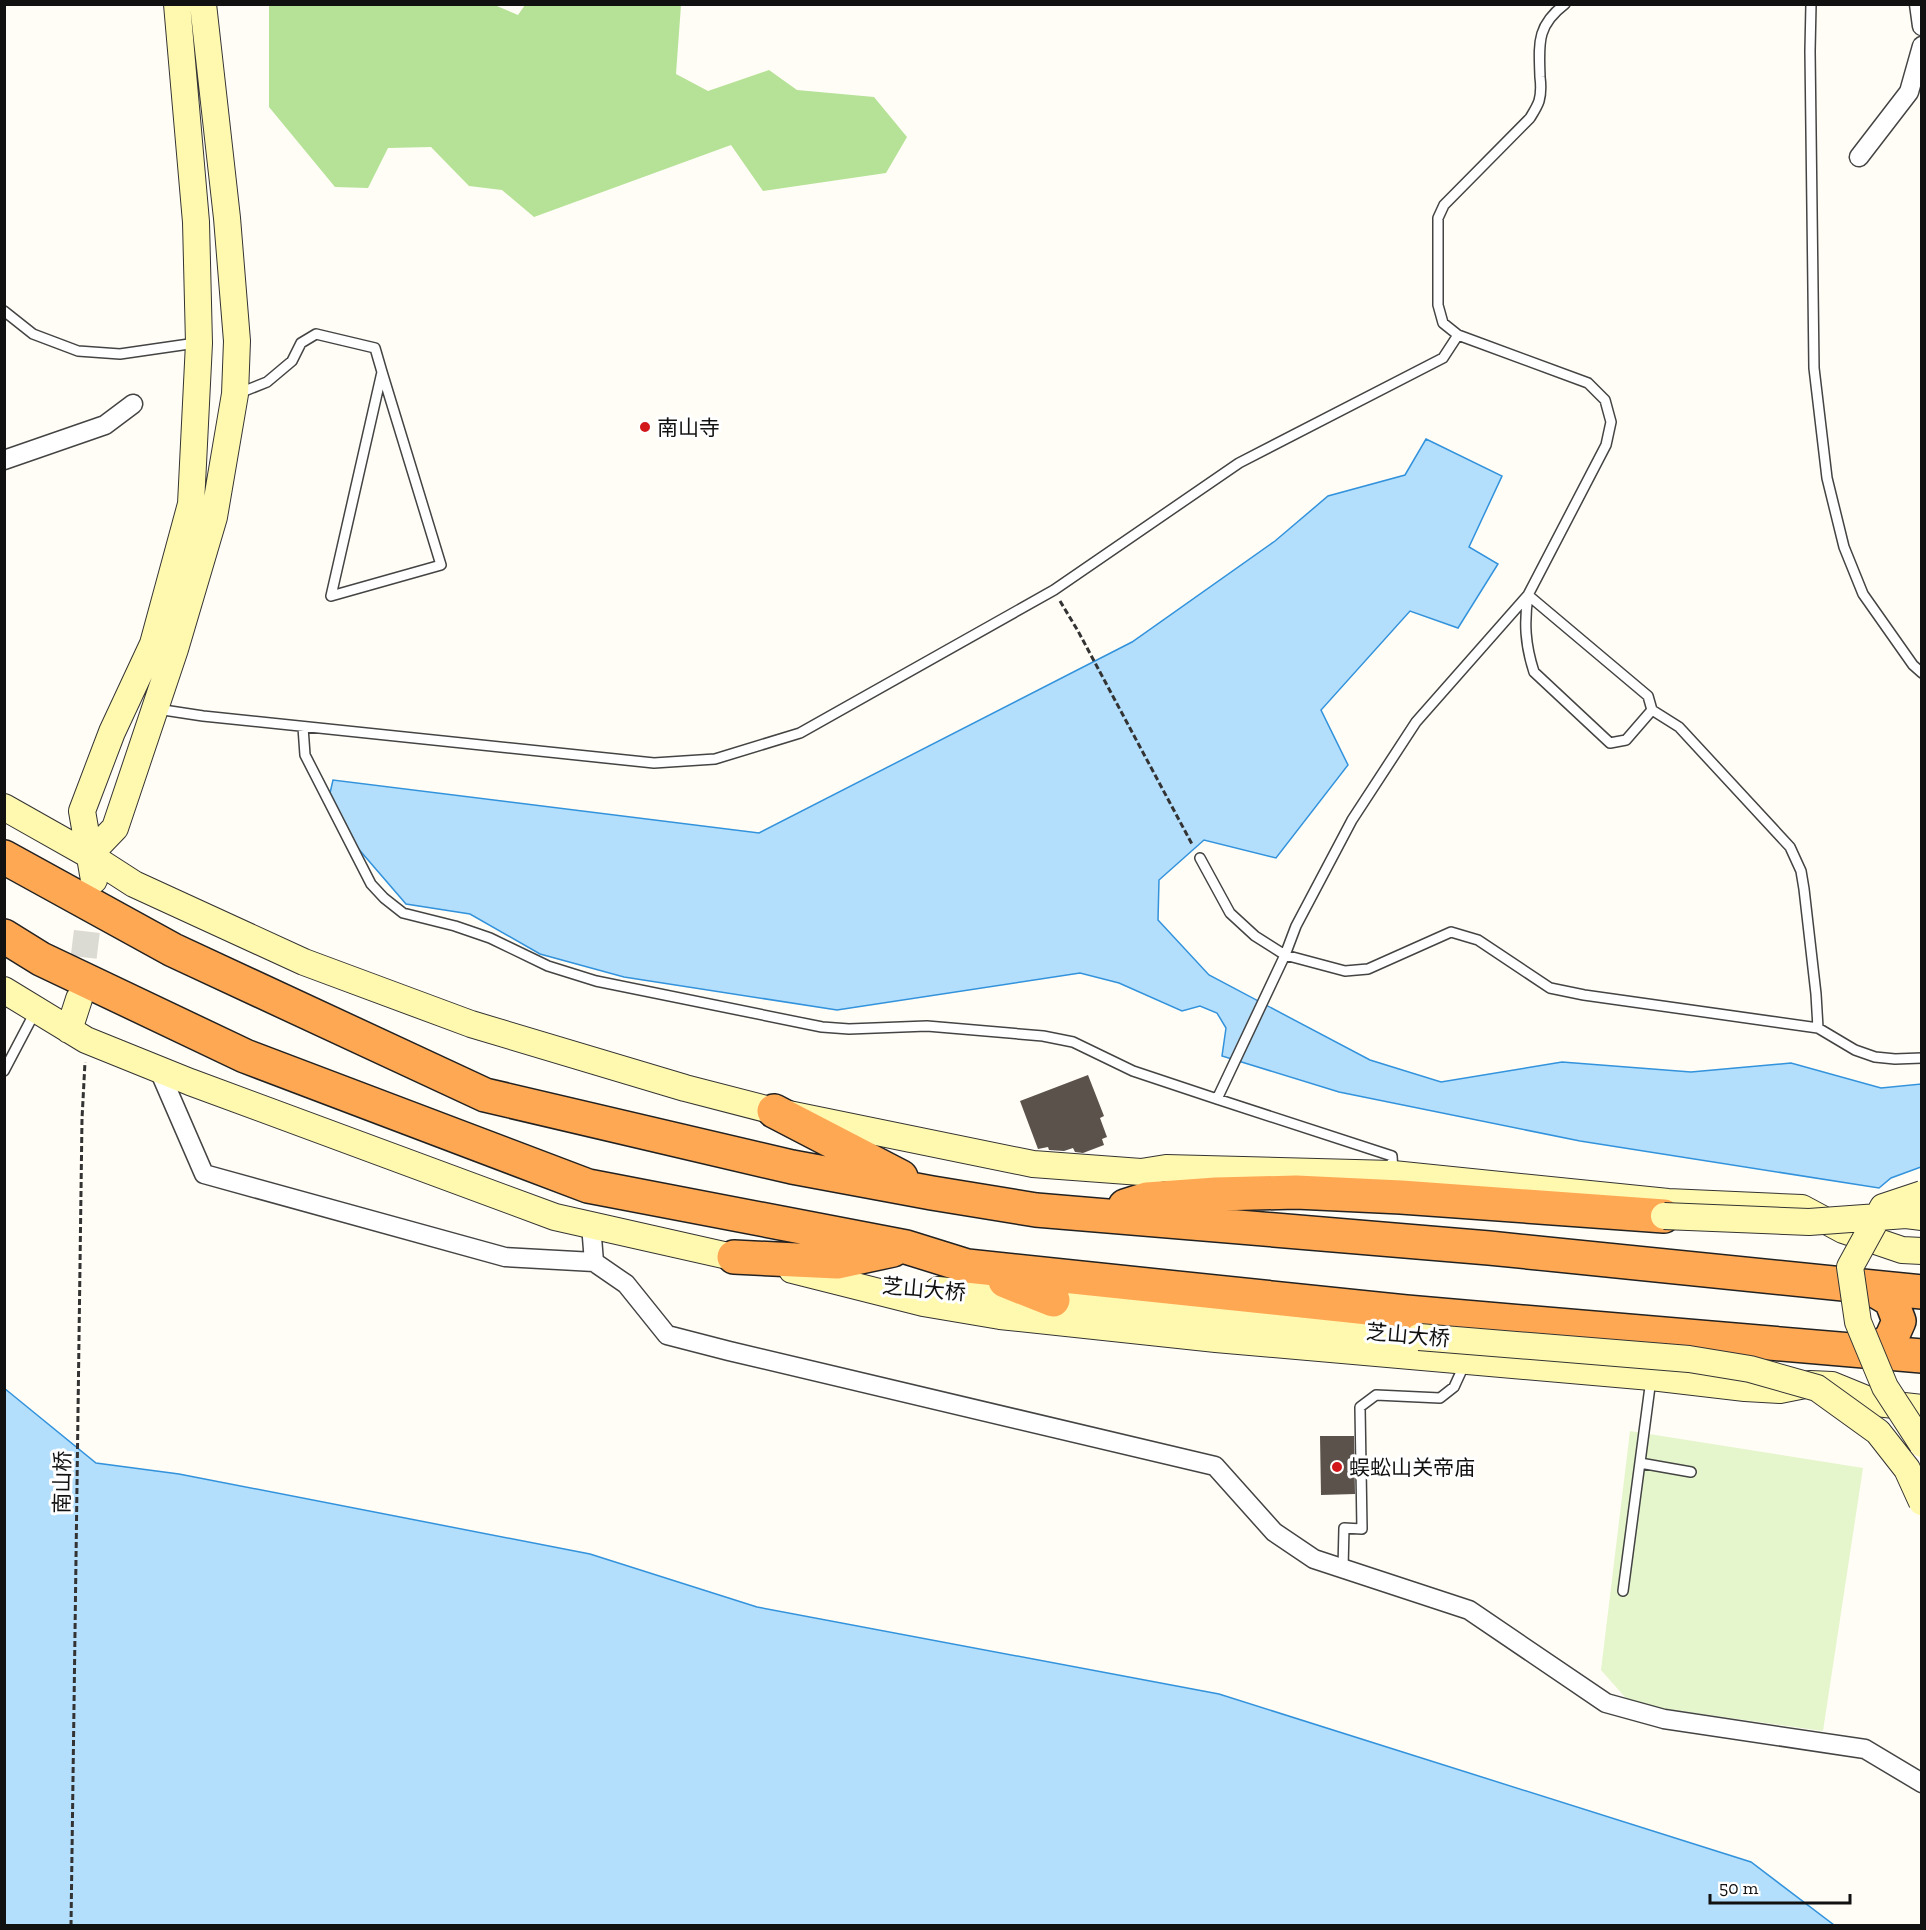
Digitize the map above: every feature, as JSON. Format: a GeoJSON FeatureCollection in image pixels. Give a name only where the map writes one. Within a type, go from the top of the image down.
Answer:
{"type":"FeatureCollection","features":[{"type":"Feature","properties":{"kind":"highway"},"geometry":{"type":"LineString","coordinates":[[4,857],[173,950],[485,1095],[792,1167],[1036,1210],[1489,1248],[1922,1292]]}},
{"type":"Feature","properties":{"kind":"highway"},"geometry":{"type":"LineString","coordinates":[[4,936],[41,959],[245,1056],[588,1186],[906,1247],[967,1266],[1053,1300]]}},
{"type":"Feature","properties":{"kind":"highway"},"geometry":{"type":"LineString","coordinates":[[774,1112],[932,1193]]}},
{"type":"Feature","properties":{"kind":"highway"},"geometry":{"type":"LineString","coordinates":[[1097,1215],[1147,1199],[1296,1192],[1664,1216]]}},
{"type":"Feature","properties":{"kind":"highway"},"geometry":{"type":"LineString","coordinates":[[734,1257],[837,1262],[906,1247]]}},
{"type":"Feature","properties":{"kind":"highway"},"geometry":{"type":"LineString","coordinates":[[967,1266],[1406,1312],[1922,1356]]}},
{"type":"Feature","properties":{"kind":"highway"},"geometry":{"type":"LineString","coordinates":[[1871,1288],[1891,1300],[1899,1321],[1891,1339],[1875,1351]]}},
{"type":"Feature","properties":{"kind":"street"},"geometry":{"type":"LineString","coordinates":[[94,880],[82,812],[112,732],[153,644],[191,504],[199,343],[196,222],[177,4]]}},
{"type":"Feature","properties":{"kind":"street"},"geometry":{"type":"LineString","coordinates":[[90,855],[115,828],[175,649],[214,517],[235,394],[237,341],[229,240],[203,4]]}},
{"type":"Feature","properties":{"kind":"street"},"geometry":{"type":"LineString","coordinates":[[1919,4],[1922,26]]}},
{"type":"Feature","properties":{"kind":"street"},"geometry":{"type":"LineString","coordinates":[[1859,157],[1909,92],[1922,46]]}},
{"type":"Feature","properties":{"kind":"street"},"geometry":{"type":"LineString","coordinates":[[4,460],[105,425],[133,404]]}},
{"type":"Feature","properties":{"kind":"street"},"geometry":{"type":"LineString","coordinates":[[4,807],[90,855],[134,884],[303,962],[471,1024],[774,1112],[1033,1164],[1141,1172],[1166,1168],[1393,1173],[1668,1202],[1802,1208],[1843,1230],[1902,1250],[1922,1251]]}},
{"type":"Feature","properties":{"kind":"street"},"geometry":{"type":"LineString","coordinates":[[4,990],[78,1035],[158,1068],[555,1217],[839,1281],[923,1303],[1000,1316],[1216,1339],[1651,1377],[1757,1389],[1780,1390],[1809,1384],[1832,1385],[1876,1404],[1922,1408]]}},
{"type":"Feature","properties":{"kind":"street"},"geometry":{"type":"LineString","coordinates":[[78,1035],[79,999]]}},
{"type":"Feature","properties":{"kind":"street"},"geometry":{"type":"LineString","coordinates":[[158,1068],[204,1174],[506,1257],[594,1262],[626,1284],[667,1335],[1215,1466],[1274,1533],[1314,1559],[1470,1610],[1606,1703],[1664,1719],[1865,1749],[1922,1783]]}},
{"type":"Feature","properties":{"kind":"street"},"geometry":{"type":"LineString","coordinates":[[1922,1194],[1883,1207],[1850,1267],[1858,1322],[1885,1387],[1922,1444]]}},
{"type":"Feature","properties":{"kind":"street"},"geometry":{"type":"LineString","coordinates":[[1664,1216],[1809,1222],[1906,1215],[1922,1217]]}},
{"type":"Feature","properties":{"kind":"street"},"geometry":{"type":"LineString","coordinates":[[591,1225],[594,1262]]}},
{"type":"Feature","properties":{"kind":"street","name":"芝山大桥"},"geometry":{"type":"LineString","coordinates":[[839,1281],[1419,1337],[1689,1359],[1750,1369],[1817,1388],[1878,1432],[1908,1469],[1922,1502]]}},
{"type":"Feature","properties":{"kind":"lane"},"geometry":{"type":"LineString","coordinates":[[207,39],[211,4]]}},
{"type":"Feature","properties":{"kind":"lane"},"geometry":{"type":"LineString","coordinates":[[1217,1099],[1285,955],[1296,926],[1352,820],[1424,714],[1528,595],[1606,445],[1611,422],[1605,399],[1588,383],[1458,335],[1443,323],[1438,305],[1438,218],[1444,205],[1530,118],[1539,102],[1541,88],[1539,49],[1543,29],[1553,14],[1565,4]]}},
{"type":"Feature","properties":{"kind":"lane"},"geometry":{"type":"LineString","coordinates":[[1811,4],[1814,368],[1827,478],[1844,547],[1863,594],[1913,665],[1922,673]]}},
{"type":"Feature","properties":{"kind":"lane"},"geometry":{"type":"LineString","coordinates":[[4,311],[33,334],[78,351],[120,354],[199,343]]}},
{"type":"Feature","properties":{"kind":"lane"},"geometry":{"type":"LineString","coordinates":[[235,394],[267,382],[292,361],[301,343],[316,334],[375,348],[441,565],[331,596],[382,372]]}},
{"type":"Feature","properties":{"kind":"lane"},"geometry":{"type":"LineString","coordinates":[[154,708],[303,727],[654,763],[715,759],[800,733],[1053,590],[1239,463],[1443,358],[1458,335]]}},
{"type":"Feature","properties":{"kind":"lane"},"geometry":{"type":"LineString","coordinates":[[1528,595],[1524,620],[1534,672],[1585,720],[1610,743],[1626,740],[1652,710]]}},
{"type":"Feature","properties":{"kind":"lane"},"geometry":{"type":"LineString","coordinates":[[1528,595],[1648,696],[1652,710],[1679,727],[1790,847],[1801,871],[1804,889],[1818,1028]]}},
{"type":"Feature","properties":{"kind":"lane"},"geometry":{"type":"LineString","coordinates":[[303,727],[305,756],[371,884],[403,913],[455,926],[490,938],[548,966],[596,981],[822,1027],[849,1029],[927,1026],[1043,1036],[1073,1042],[1134,1071],[1392,1156],[1393,1173]]}},
{"type":"Feature","properties":{"kind":"lane"},"geometry":{"type":"LineString","coordinates":[[1200,858],[1230,913],[1255,936],[1285,955],[1345,971],[1368,969],[1451,933],[1478,940],[1550,988],[1584,995],[1818,1028],[1855,1050],[1875,1057],[1922,1058]]}},
{"type":"Feature","properties":{"kind":"lane"},"geometry":{"type":"LineString","coordinates":[[4,1071],[8,1058],[36,1010]]}},
{"type":"Feature","properties":{"kind":"lane"},"geometry":{"type":"LineString","coordinates":[[1342,1568],[1344,1528],[1362,1528],[1360,1407],[1376,1395],[1440,1398],[1454,1387],[1466,1360]]}},
{"type":"Feature","properties":{"kind":"lane"},"geometry":{"type":"LineString","coordinates":[[1623,1591],[1651,1377]]}},
{"type":"Feature","properties":{"kind":"lane"},"geometry":{"type":"LineString","coordinates":[[1640,1463],[1691,1472]]}},
{"type":"Feature","properties":{"kind":"path"},"geometry":{"type":"LineString","coordinates":[[1053,590],[1200,858]]}},
{"type":"Feature","properties":{"kind":"path","name":"南山桥"},"geometry":{"type":"LineString","coordinates":[[71,1926],[82,1119],[78,1035]]}},
{"type":"Feature","properties":{"kind":"green space"},"geometry":{"type":"Polygon","coordinates":[[[492,4],[518,15],[525,5],[681,5],[676,74],[708,91],[769,70],[797,90],[874,97],[907,137],[886,173],[763,191],[731,145],[534,217],[502,190],[469,186],[431,147],[388,148],[368,188],[335,187],[269,107],[269,5],[492,4]]]}},
{"type":"Feature","properties":{"kind":"green space"},"geometry":{"type":"Polygon","coordinates":[[[1630,1431],[1863,1468],[1823,1731],[1631,1704],[1601,1670],[1630,1431]]]}},
{"type":"Feature","properties":{"kind":"water"},"geometry":{"type":"Polygon","coordinates":[[[1426,439],[1502,476],[1469,547],[1498,564],[1458,628],[1410,611],[1321,710],[1348,765],[1276,858],[1204,840],[1159,880],[1158,920],[1209,975],[1370,1060],[1441,1082],[1562,1062],[1691,1072],[1791,1063],[1881,1088],[1921,1084],[1921,1167],[1891,1178],[1879,1188],[1580,1141],[1339,1092],[1222,1056],[1226,1028],[1217,1013],[1200,1006],[1182,1011],[1119,983],[1080,973],[837,1010],[624,977],[540,954],[470,914],[406,904],[356,846],[330,793],[333,780],[759,833],[1132,642],[1275,541],[1328,496],[1405,475],[1426,439]]]}},
{"type":"Feature","properties":{"kind":"water"},"geometry":{"type":"Polygon","coordinates":[[[4,1388],[96,1463],[179,1474],[590,1554],[757,1607],[1219,1694],[1751,1862],[1834,1925],[5,1925],[4,1388]]]}},
{"type":"Feature","properties":{"kind":"building"},"geometry":{"type":"Polygon","coordinates":[[[1088,1075],[1104,1116],[1100,1118],[1107,1137],[1102,1139],[1104,1145],[1083,1153],[1075,1152],[1073,1148],[1064,1151],[1049,1150],[1048,1147],[1038,1149],[1020,1101],[1088,1075]]]}},
{"type":"Feature","properties":{"kind":"building"},"geometry":{"type":"Polygon","coordinates":[[[1320,1436],[1354,1436],[1355,1494],[1321,1495],[1320,1436]]]}},
{"type":"Feature","properties":{"kind":"tunnel"},"geometry":{"type":"LineString","coordinates":[[79,996],[92,889]]}},
{"type":"Feature","properties":{"kind":"place","name":"南山寺"},"geometry":{"type":"Point","coordinates":[645,427]}},
{"type":"Feature","properties":{"kind":"place","name":"蜈蚣山关帝庙"},"geometry":{"type":"Point","coordinates":[1337,1467]}}]}
